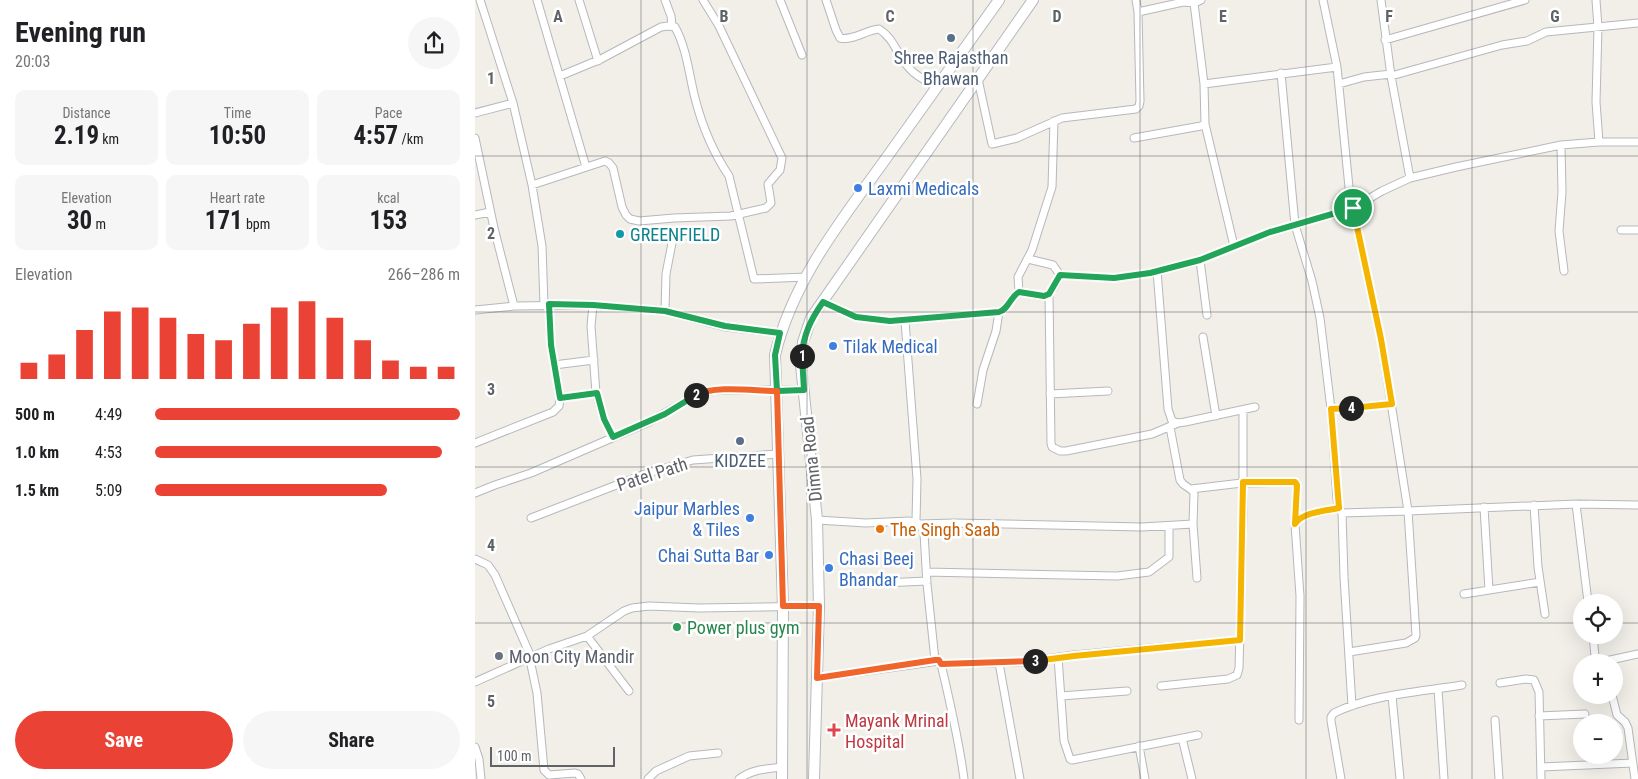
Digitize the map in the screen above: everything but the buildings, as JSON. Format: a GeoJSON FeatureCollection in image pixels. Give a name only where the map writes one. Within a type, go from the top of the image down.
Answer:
{"type":"FeatureCollection","features":[{"type":"Feature","properties":{"kind":"street"},"geometry":{"type":"LineString","coordinates":[[475,443],[553,412],[559,406],[560,398],[551,345],[542,246],[532,185],[513,104],[480,0]]}},
{"type":"Feature","properties":{"kind":"street"},"geometry":{"type":"LineString","coordinates":[[537,0],[586,167]]}},
{"type":"Feature","properties":{"kind":"street"},"geometry":{"type":"LineString","coordinates":[[579,0],[598,61]]}},
{"type":"Feature","properties":{"kind":"street"},"geometry":{"type":"LineString","coordinates":[[665,0],[671,16],[672,26],[678,32],[683,47],[695,98],[706,132],[721,165],[729,176],[754,279],[807,277]]}},
{"type":"Feature","properties":{"kind":"street"},"geometry":{"type":"LineString","coordinates":[[532,185],[605,161],[609,162],[613,168],[622,207],[630,219],[639,221],[731,216],[766,208],[771,203],[768,184],[780,170],[782,158],[719,26],[703,0]]}},
{"type":"Feature","properties":{"kind":"street"},"geometry":{"type":"LineString","coordinates":[[780,0],[802,55]]}},
{"type":"Feature","properties":{"kind":"street"},"geometry":{"type":"LineString","coordinates":[[826,0],[835,30],[840,38],[854,37],[879,29],[887,35],[903,61],[912,71],[937,87]]}},
{"type":"Feature","properties":{"kind":"street"},"geometry":{"type":"LineString","coordinates":[[782,779],[783,606],[775,355],[780,333],[819,252],[999,0]]}},
{"type":"Feature","properties":{"kind":"street","name":"Dimna Road"},"geometry":{"type":"LineString","coordinates":[[814,779],[819,606],[817,520],[801,365],[803,342],[811,318],[1033,0]]}},
{"type":"Feature","properties":{"kind":"street"},"geometry":{"type":"LineString","coordinates":[[978,79],[992,144],[1017,138],[1062,118],[1138,108],[1138,12],[1136,0]]}},
{"type":"Feature","properties":{"kind":"street"},"geometry":{"type":"LineString","coordinates":[[1138,12],[1183,2],[1194,3],[1201,0]]}},
{"type":"Feature","properties":{"kind":"street"},"geometry":{"type":"LineString","coordinates":[[1323,0],[1337,66],[1353,208],[1381,339],[1408,511],[1415,625],[1415,638],[1406,643],[1349,652]]}},
{"type":"Feature","properties":{"kind":"street"},"geometry":{"type":"LineString","coordinates":[[1381,0],[1385,40],[1410,178]]}},
{"type":"Feature","properties":{"kind":"street"},"geometry":{"type":"LineString","coordinates":[[1385,40],[1525,0]]}},
{"type":"Feature","properties":{"kind":"street"},"geometry":{"type":"LineString","coordinates":[[1596,0],[1598,27],[1596,80],[1599,142]]}},
{"type":"Feature","properties":{"kind":"street"},"geometry":{"type":"LineString","coordinates":[[1194,3],[1204,84],[1205,124],[1233,246]]}},
{"type":"Feature","properties":{"kind":"street"},"geometry":{"type":"LineString","coordinates":[[1339,84],[1364,77],[1391,75],[1502,45],[1527,41],[1546,32],[1638,23]]}},
{"type":"Feature","properties":{"kind":"street"},"geometry":{"type":"LineString","coordinates":[[560,76],[598,61],[661,27],[672,26]]}},
{"type":"Feature","properties":{"kind":"street"},"geometry":{"type":"LineString","coordinates":[[1204,84],[1337,66]]}},
{"type":"Feature","properties":{"kind":"street"},"geometry":{"type":"LineString","coordinates":[[1281,73],[1295,225],[1312,281],[1320,318],[1331,409],[1340,511],[1352,706]]}},
{"type":"Feature","properties":{"kind":"street"},"geometry":{"type":"LineString","coordinates":[[475,113],[513,104]]}},
{"type":"Feature","properties":{"kind":"street"},"geometry":{"type":"LineString","coordinates":[[1019,292],[1018,277],[1032,250],[1051,187],[1054,121]]}},
{"type":"Feature","properties":{"kind":"street"},"geometry":{"type":"LineString","coordinates":[[1134,138],[1205,124]]}},
{"type":"Feature","properties":{"kind":"street"},"geometry":{"type":"LineString","coordinates":[[475,138],[490,212],[514,306]]}},
{"type":"Feature","properties":{"kind":"street"},"geometry":{"type":"LineString","coordinates":[[1060,275],[1114,278],[1157,271],[1200,260],[1270,232],[1353,208],[1382,191],[1410,178],[1561,145],[1599,142],[1638,142]]}},
{"type":"Feature","properties":{"kind":"street"},"geometry":{"type":"LineString","coordinates":[[1561,145],[1562,192],[1559,231],[1563,271]]}},
{"type":"Feature","properties":{"kind":"street"},"geometry":{"type":"LineString","coordinates":[[475,215],[490,212]]}},
{"type":"Feature","properties":{"kind":"street"},"geometry":{"type":"LineString","coordinates":[[1621,230],[1638,230]]}},
{"type":"Feature","properties":{"kind":"street"},"geometry":{"type":"LineString","coordinates":[[665,311],[666,274],[672,242]]}},
{"type":"Feature","properties":{"kind":"street"},"geometry":{"type":"LineString","coordinates":[[1028,259],[1053,265],[1060,275]]}},
{"type":"Feature","properties":{"kind":"street"},"geometry":{"type":"LineString","coordinates":[[1200,260],[1207,315]]}},
{"type":"Feature","properties":{"kind":"street"},"geometry":{"type":"LineString","coordinates":[[1157,271],[1168,409],[1172,421],[1178,423]]}},
{"type":"Feature","properties":{"kind":"street"},"geometry":{"type":"LineString","coordinates":[[1060,275],[1049,294],[1052,447],[1060,451],[1152,434],[1178,423],[1255,407]]}},
{"type":"Feature","properties":{"kind":"street"},"geometry":{"type":"LineString","coordinates":[[823,302],[856,317],[905,321],[999,312],[1003,311],[1011,298],[1019,292],[1044,296],[1049,294]]}},
{"type":"Feature","properties":{"kind":"street"},"geometry":{"type":"LineString","coordinates":[[475,310],[547,304],[593,305],[665,311],[725,326],[780,333]]}},
{"type":"Feature","properties":{"kind":"street"},"geometry":{"type":"LineString","coordinates":[[593,305],[591,326],[597,393],[604,419],[613,437]]}},
{"type":"Feature","properties":{"kind":"street"},"geometry":{"type":"LineString","coordinates":[[977,404],[983,370],[996,331],[999,312]]}},
{"type":"Feature","properties":{"kind":"street"},"geometry":{"type":"LineString","coordinates":[[905,321],[917,479],[918,523],[924,533],[926,572],[938,662],[961,752],[964,779]]}},
{"type":"Feature","properties":{"kind":"street"},"geometry":{"type":"LineString","coordinates":[[1203,337],[1216,416]]}},
{"type":"Feature","properties":{"kind":"street"},"geometry":{"type":"LineString","coordinates":[[554,365],[594,360]]}},
{"type":"Feature","properties":{"kind":"street"},"geometry":{"type":"LineString","coordinates":[[475,493],[531,473],[665,414],[702,392],[719,390],[804,390]]}},
{"type":"Feature","properties":{"kind":"street"},"geometry":{"type":"LineString","coordinates":[[1050,394],[1108,391]]}},
{"type":"Feature","properties":{"kind":"street"},"geometry":{"type":"LineString","coordinates":[[560,398],[597,393]]}},
{"type":"Feature","properties":{"kind":"street"},"geometry":{"type":"LineString","coordinates":[[1331,409],[1392,404]]}},
{"type":"Feature","properties":{"kind":"street"},"geometry":{"type":"LineString","coordinates":[[1161,686],[1234,677],[1239,668],[1243,410]]}},
{"type":"Feature","properties":{"kind":"street"},"geometry":{"type":"LineString","coordinates":[[1170,427],[1180,480],[1194,494],[1193,524],[1197,578]]}},
{"type":"Feature","properties":{"kind":"street","name":"Patel Path"},"geometry":{"type":"LineString","coordinates":[[531,518],[645,474],[693,460],[778,454]]}},
{"type":"Feature","properties":{"kind":"street"},"geometry":{"type":"LineString","coordinates":[[1191,489],[1243,482],[1295,482],[1297,485],[1295,524],[1300,596],[1299,720]]}},
{"type":"Feature","properties":{"kind":"street"},"geometry":{"type":"LineString","coordinates":[[1295,524],[1303,516],[1340,511],[1408,511],[1576,504],[1638,505]]}},
{"type":"Feature","properties":{"kind":"street"},"geometry":{"type":"LineString","coordinates":[[1576,504],[1588,594]]}},
{"type":"Feature","properties":{"kind":"street"},"geometry":{"type":"LineString","coordinates":[[1534,505],[1535,540],[1545,614]]}},
{"type":"Feature","properties":{"kind":"street"},"geometry":{"type":"LineString","coordinates":[[1484,507],[1489,590]]}},
{"type":"Feature","properties":{"kind":"street"},"geometry":{"type":"LineString","coordinates":[[817,520],[865,523],[1133,527],[1193,524]]}},
{"type":"Feature","properties":{"kind":"street"},"geometry":{"type":"LineString","coordinates":[[926,572],[1117,576],[1149,572],[1169,557],[1169,526]]}},
{"type":"Feature","properties":{"kind":"street"},"geometry":{"type":"LineString","coordinates":[[475,559],[488,565],[495,574],[531,661],[537,694],[544,770],[549,774],[575,773],[581,779]]}},
{"type":"Feature","properties":{"kind":"street"},"geometry":{"type":"LineString","coordinates":[[863,584],[927,581]]}},
{"type":"Feature","properties":{"kind":"street"},"geometry":{"type":"LineString","coordinates":[[1464,594],[1540,582]]}},
{"type":"Feature","properties":{"kind":"street"},"geometry":{"type":"LineString","coordinates":[[475,682],[531,661],[549,649],[587,636],[624,612],[641,607],[819,606]]}},
{"type":"Feature","properties":{"kind":"street"},"geometry":{"type":"LineString","coordinates":[[587,636],[629,691]]}},
{"type":"Feature","properties":{"kind":"street"},"geometry":{"type":"LineString","coordinates":[[817,678],[938,662],[999,663],[1036,661],[1240,640]]}},
{"type":"Feature","properties":{"kind":"street"},"geometry":{"type":"LineString","coordinates":[[1623,657],[1638,654]]}},
{"type":"Feature","properties":{"kind":"street"},"geometry":{"type":"LineString","coordinates":[[1058,658],[1064,741],[1070,759],[1199,734]]}},
{"type":"Feature","properties":{"kind":"street"},"geometry":{"type":"LineString","coordinates":[[999,663],[1020,779]]}},
{"type":"Feature","properties":{"kind":"street"},"geometry":{"type":"LineString","coordinates":[[1500,683],[1533,680],[1539,692],[1541,779]]}},
{"type":"Feature","properties":{"kind":"street"},"geometry":{"type":"LineString","coordinates":[[1341,779],[1331,717],[1334,713],[1352,706],[1392,696],[1462,685]]}},
{"type":"Feature","properties":{"kind":"street"},"geometry":{"type":"LineString","coordinates":[[1438,689],[1444,779]]}},
{"type":"Feature","properties":{"kind":"street"},"geometry":{"type":"LineString","coordinates":[[1061,696],[1127,691]]}},
{"type":"Feature","properties":{"kind":"street"},"geometry":{"type":"LineString","coordinates":[[1392,696],[1400,779]]}},
{"type":"Feature","properties":{"kind":"street"},"geometry":{"type":"LineString","coordinates":[[1615,704],[1617,715],[1625,722],[1628,728],[1635,779]]}},
{"type":"Feature","properties":{"kind":"street"},"geometry":{"type":"LineString","coordinates":[[1539,716],[1573,715]]}},
{"type":"Feature","properties":{"kind":"street"},"geometry":{"type":"LineString","coordinates":[[1495,720],[1499,779]]}},
{"type":"Feature","properties":{"kind":"street"},"geometry":{"type":"LineString","coordinates":[[1182,738],[1192,779]]}},
{"type":"Feature","properties":{"kind":"street"},"geometry":{"type":"LineString","coordinates":[[1139,746],[1145,779]]}},
{"type":"Feature","properties":{"kind":"street"},"geometry":{"type":"LineString","coordinates":[[475,747],[479,759],[481,779]]}},
{"type":"Feature","properties":{"kind":"street"},"geometry":{"type":"LineString","coordinates":[[648,779],[656,771],[689,756],[718,753]]}},
{"type":"Feature","properties":{"kind":"street"},"geometry":{"type":"LineString","coordinates":[[1541,767],[1633,763]]}},
{"type":"Feature","properties":{"kind":"street"},"geometry":{"type":"LineString","coordinates":[[739,779],[755,771],[782,767]]}},
{"type":"Feature","properties":{"kind":"place","name":"Shree Rajasthan Bhawan"},"geometry":{"type":"Point","coordinates":[951,38]}},
{"type":"Feature","properties":{"kind":"place","name":"Laxmi Medicals"},"geometry":{"type":"Point","coordinates":[858,188]}},
{"type":"Feature","properties":{"kind":"place","name":"GREENFIELD"},"geometry":{"type":"Point","coordinates":[620,234]}},
{"type":"Feature","properties":{"kind":"place","name":"Tilak Medical"},"geometry":{"type":"Point","coordinates":[833,346]}},
{"type":"Feature","properties":{"kind":"place","name":"KIDZEE"},"geometry":{"type":"Point","coordinates":[740,441]}},
{"type":"Feature","properties":{"kind":"place","name":"Jaipur Marbles & Tiles"},"geometry":{"type":"Point","coordinates":[750,518]}},
{"type":"Feature","properties":{"kind":"place","name":"The Singh Saab"},"geometry":{"type":"Point","coordinates":[880,529]}},
{"type":"Feature","properties":{"kind":"place","name":"Chai Sutta Bar"},"geometry":{"type":"Point","coordinates":[769,555]}},
{"type":"Feature","properties":{"kind":"place","name":"Chasi Beej Bhandar"},"geometry":{"type":"Point","coordinates":[829,568]}},
{"type":"Feature","properties":{"kind":"place","name":"Power plus gym"},"geometry":{"type":"Point","coordinates":[677,627]}},
{"type":"Feature","properties":{"kind":"place","name":"Moon City Mandir"},"geometry":{"type":"Point","coordinates":[499,656]}},
{"type":"Feature","properties":{"kind":"place","name":"Mayank Mrinal Hospital"},"geometry":{"type":"Point","coordinates":[834,730]}},
{"type":"Feature","properties":{"kind":"route"},"geometry":{"type":"LineString","coordinates":[[1353,208],[1270,232],[1200,260],[1150,273],[1114,278],[1060,275],[1053,291],[1049,294],[1044,296],[1019,292],[1011,298],[1006,308],[999,312],[890,321],[856,317],[823,302],[811,318],[803,342],[801,365],[804,390],[777,391],[775,355],[780,333],[725,326],[665,311],[593,305],[549,304],[551,345],[560,398],[597,393],[604,419],[613,437],[665,414],[702,392],[719,390],[777,391],[783,606],[819,606],[817,678],[935,660],[939,660],[941,664],[1024,662],[1240,640],[1243,482],[1295,482],[1297,485],[1295,524],[1303,516],[1339,508],[1331,409],[1392,404],[1381,339],[1353,208]]}}]}
